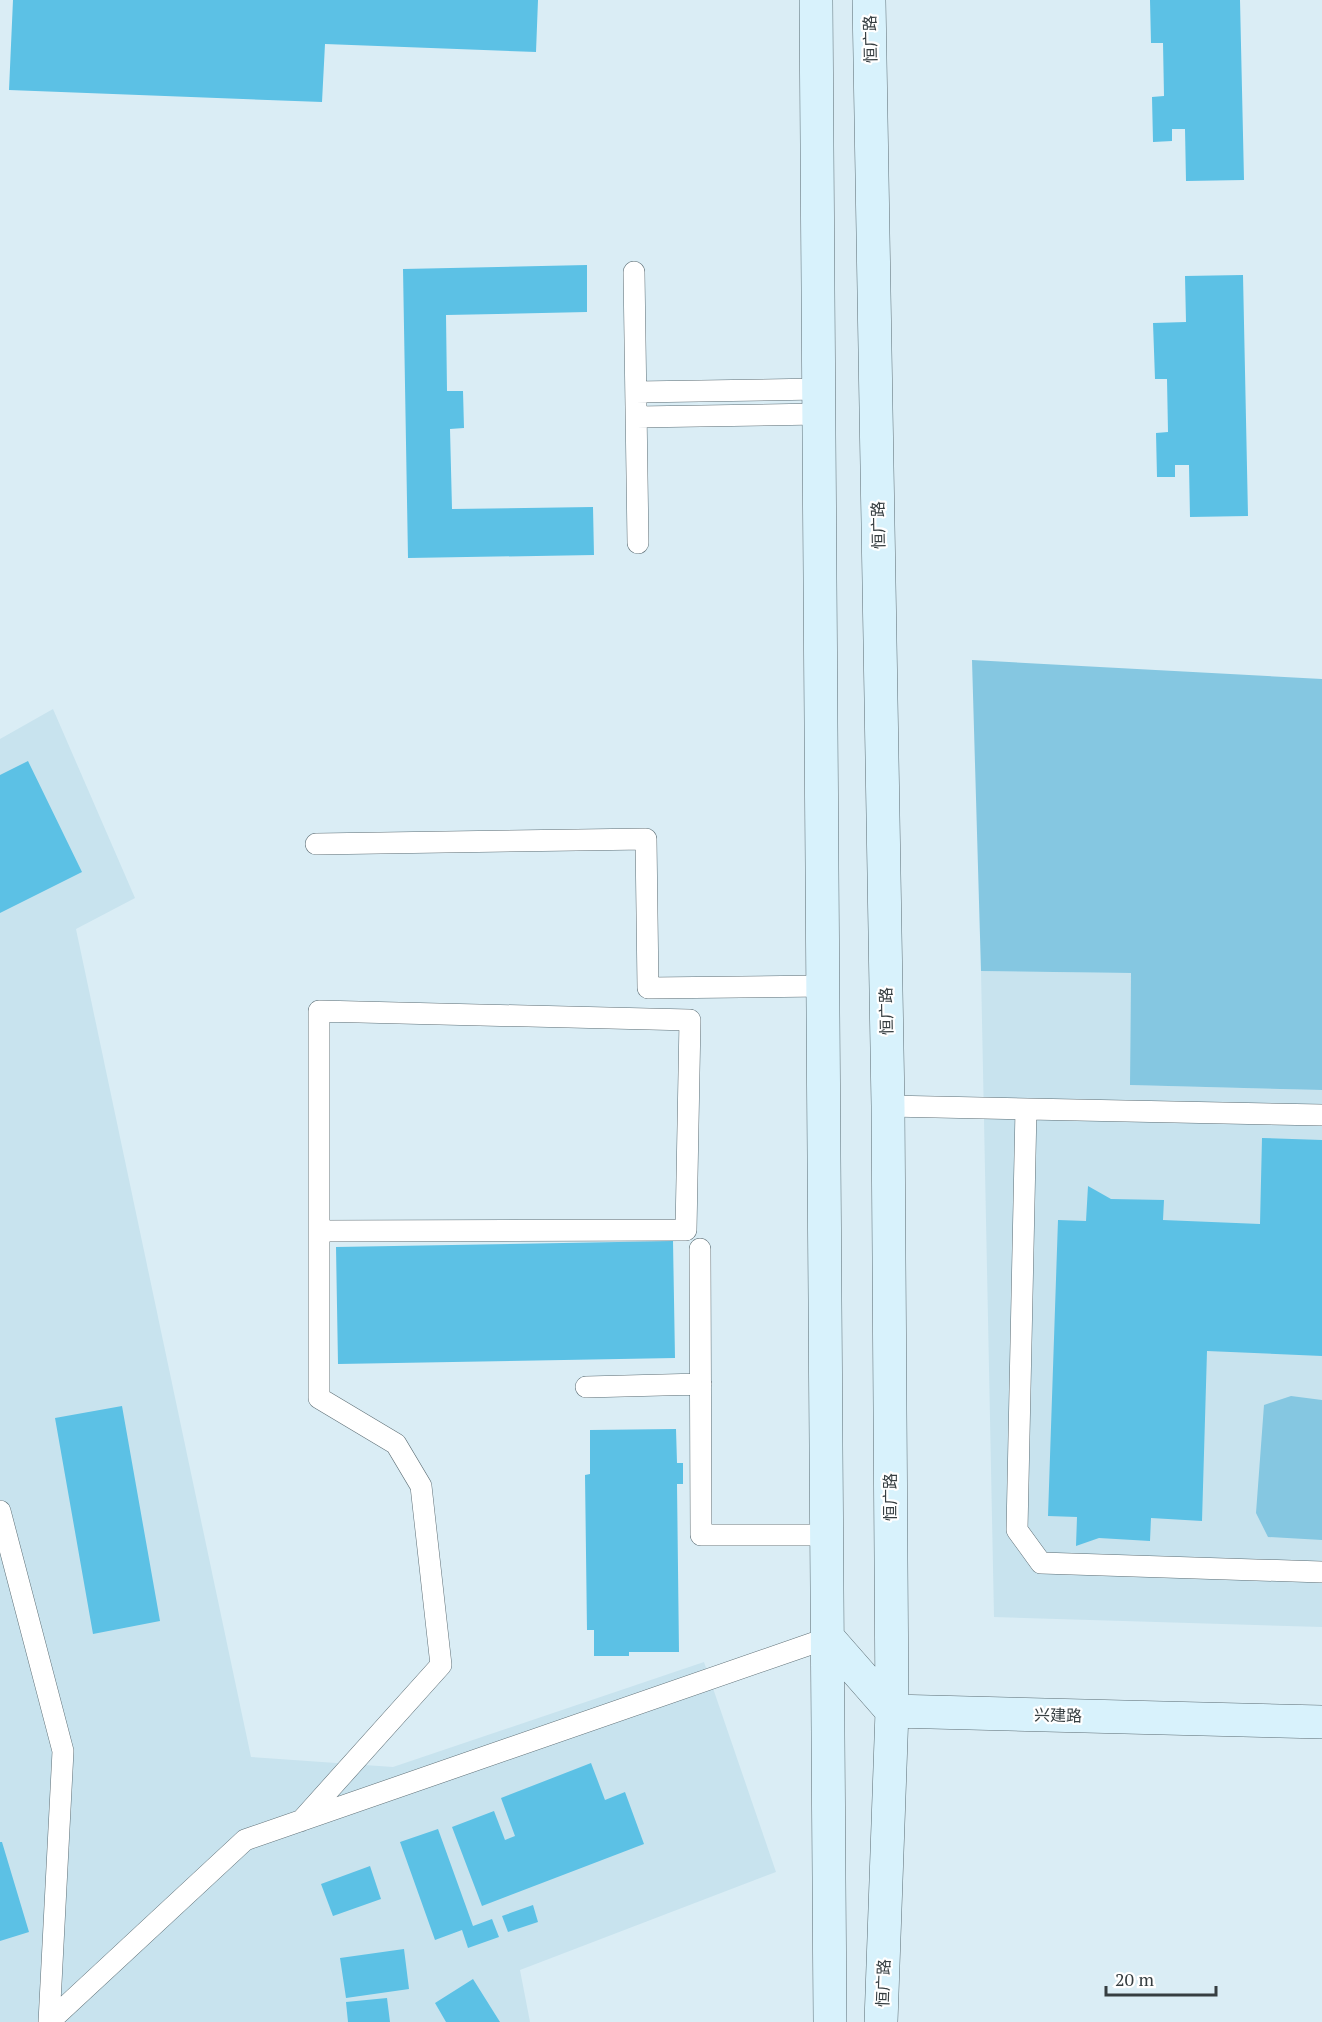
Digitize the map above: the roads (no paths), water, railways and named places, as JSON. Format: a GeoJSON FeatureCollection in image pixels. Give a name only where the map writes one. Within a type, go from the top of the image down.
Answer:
{"type":"FeatureCollection","features":[{"type":"Feature","properties":{"kind":"street"},"geometry":{"type":"LineString","coordinates":[[816,0],[830,2022]]}},
{"type":"Feature","properties":{"kind":"street","name":"恒广路"},"geometry":{"type":"LineString","coordinates":[[869,0],[888,1106],[892,1711],[881,2022]]}},
{"type":"Feature","properties":{"kind":"street"},"geometry":{"type":"LineString","coordinates":[[828,1638],[892,1711]]}},
{"type":"Feature","properties":{"kind":"street","name":"兴建路"},"geometry":{"type":"LineString","coordinates":[[892,1711],[1322,1722]]}},
{"type":"Feature","properties":{"kind":"lane"},"geometry":{"type":"LineString","coordinates":[[634,272],[638,543]]}},
{"type":"Feature","properties":{"kind":"lane"},"geometry":{"type":"LineString","coordinates":[[636,392],[819,402]]}},
{"type":"Feature","properties":{"kind":"lane"},"geometry":{"type":"LineString","coordinates":[[637,417],[819,402]]}},
{"type":"Feature","properties":{"kind":"lane"},"geometry":{"type":"LineString","coordinates":[[316,844],[646,839],[648,988],[823,986]]}},
{"type":"Feature","properties":{"kind":"lane"},"geometry":{"type":"LineString","coordinates":[[301,1821],[441,1665],[421,1486],[396,1444],[319,1398],[319,1231],[319,1011],[690,1020],[686,1230],[319,1231]]}},
{"type":"Feature","properties":{"kind":"lane"},"geometry":{"type":"LineString","coordinates":[[888,1106],[1322,1115]]}},
{"type":"Feature","properties":{"kind":"lane"},"geometry":{"type":"LineString","coordinates":[[1026,1109],[1017,1530],[1041,1563],[1322,1572]]}},
{"type":"Feature","properties":{"kind":"lane"},"geometry":{"type":"LineString","coordinates":[[700,1249],[701,1535],[827,1535]]}},
{"type":"Feature","properties":{"kind":"lane"},"geometry":{"type":"LineString","coordinates":[[586,1387],[700,1384]]}},
{"type":"Feature","properties":{"kind":"lane"},"geometry":{"type":"LineString","coordinates":[[0,1510],[63,1751],[49,2022]]}},
{"type":"Feature","properties":{"kind":"lane"},"geometry":{"type":"LineString","coordinates":[[49,2022],[245,1840],[828,1638]]}}]}
